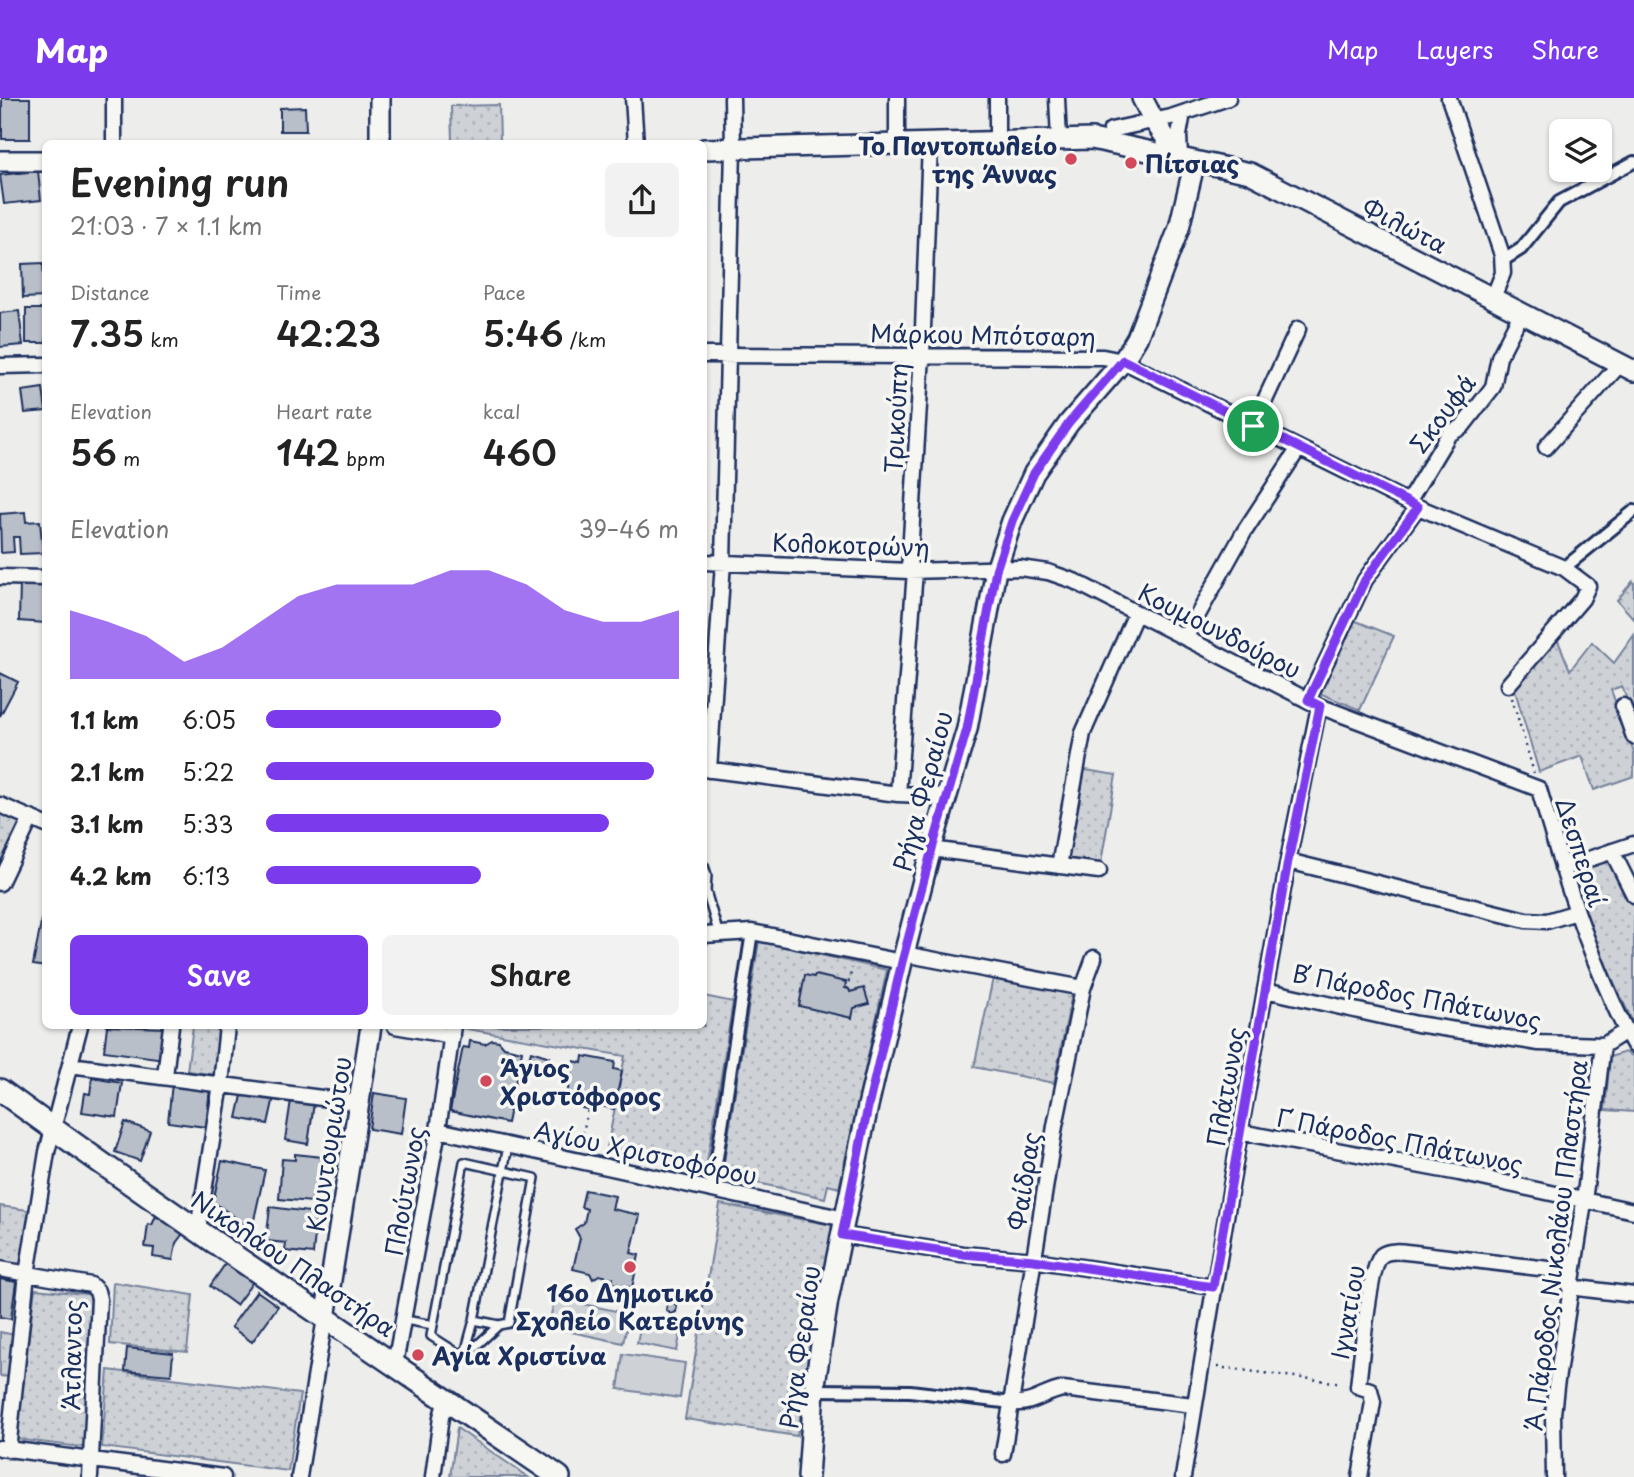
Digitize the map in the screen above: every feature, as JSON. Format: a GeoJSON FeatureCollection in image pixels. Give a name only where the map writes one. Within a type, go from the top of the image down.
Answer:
{"type":"FeatureCollection","features":[{"type":"Feature","properties":{"kind":"main road","name":"Νικολάου Πλαστήρα"},"geometry":{"type":"LineString","coordinates":[[0,1090],[325,1318],[559,1477]]}},
{"type":"Feature","properties":{"kind":"street"},"geometry":{"type":"LineString","coordinates":[[114,98],[114,140]]}},
{"type":"Feature","properties":{"kind":"street"},"geometry":{"type":"LineString","coordinates":[[380,98],[380,140]]}},
{"type":"Feature","properties":{"kind":"street"},"geometry":{"type":"LineString","coordinates":[[633,98],[636,140]]}},
{"type":"Feature","properties":{"kind":"street"},"geometry":{"type":"LineString","coordinates":[[707,757],[723,562],[732,98]]}},
{"type":"Feature","properties":{"kind":"street"},"geometry":{"type":"LineString","coordinates":[[897,98],[897,144]]}},
{"type":"Feature","properties":{"kind":"street"},"geometry":{"type":"LineString","coordinates":[[997,98],[997,141]]}},
{"type":"Feature","properties":{"kind":"street"},"geometry":{"type":"LineString","coordinates":[[1057,98],[1059,140]]}},
{"type":"Feature","properties":{"kind":"street"},"geometry":{"type":"LineString","coordinates":[[1140,98],[1148,122],[1144,149]]}},
{"type":"Feature","properties":{"kind":"street"},"geometry":{"type":"LineString","coordinates":[[707,149],[1092,139],[1111,130],[1183,113],[1228,98]]}},
{"type":"Feature","properties":{"kind":"street"},"geometry":{"type":"LineString","coordinates":[[1450,98],[1503,261],[1503,273],[1493,298]]}},
{"type":"Feature","properties":{"kind":"street"},"geometry":{"type":"LineString","coordinates":[[1183,113],[1179,135],[1188,160]]}},
{"type":"Feature","properties":{"kind":"street"},"geometry":{"type":"LineString","coordinates":[[1148,122],[1188,160]]}},
{"type":"Feature","properties":{"kind":"street"},"geometry":{"type":"LineString","coordinates":[[1111,130],[1129,133],[1144,149]]}},
{"type":"Feature","properties":{"kind":"street","name":"Φιλώτα"},"geometry":{"type":"LineString","coordinates":[[1092,139],[1250,173],[1627,368]]}},
{"type":"Feature","properties":{"kind":"street","name":"Τρικούπη"},"geometry":{"type":"LineString","coordinates":[[898,794],[912,571],[930,143]]}},
{"type":"Feature","properties":{"kind":"street"},"geometry":{"type":"LineString","coordinates":[[0,160],[42,161]]}},
{"type":"Feature","properties":{"kind":"street","name":"Ρήγα Φεραίου"},"geometry":{"type":"LineString","coordinates":[[808,1477],[814,1390],[843,1227],[903,958],[967,729],[996,570],[1012,521],[1034,473],[1069,423],[1123,360],[1138,338],[1179,228],[1188,160]]}},
{"type":"Feature","properties":{"kind":"street"},"geometry":{"type":"LineString","coordinates":[[1503,261],[1521,249],[1559,202],[1634,162]]}},
{"type":"Feature","properties":{"kind":"street","name":"Σκουφά"},"geometry":{"type":"LineString","coordinates":[[1314,703],[1365,580],[1413,504],[1449,434],[1462,427],[1493,387],[1499,357],[1522,312]]}},
{"type":"Feature","properties":{"kind":"street"},"geometry":{"type":"LineString","coordinates":[[1253,426],[1298,329]]}},
{"type":"Feature","properties":{"kind":"street","name":"Μάρκου Μπότσαρη"},"geometry":{"type":"LineString","coordinates":[[707,355],[1103,357],[1123,360],[1413,504],[1564,568],[1588,586],[1582,599],[1508,685]]}},
{"type":"Feature","properties":{"kind":"street"},"geometry":{"type":"LineString","coordinates":[[0,366],[42,365]]}},
{"type":"Feature","properties":{"kind":"street"},"geometry":{"type":"LineString","coordinates":[[1546,447],[1627,368]]}},
{"type":"Feature","properties":{"kind":"street"},"geometry":{"type":"LineString","coordinates":[[1185,638],[1244,532],[1299,449]]}},
{"type":"Feature","properties":{"kind":"street"},"geometry":{"type":"LineString","coordinates":[[1564,568],[1634,511]]}},
{"type":"Feature","properties":{"kind":"street","name":"Κολοκοτρώνη"},"geometry":{"type":"LineString","coordinates":[[707,562],[912,571],[996,570]]}},
{"type":"Feature","properties":{"kind":"street","name":"Κουμουνδούρου"},"geometry":{"type":"LineString","coordinates":[[996,570],[1020,568],[1048,572],[1074,581],[1314,703],[1539,789]]}},
{"type":"Feature","properties":{"kind":"street"},"geometry":{"type":"LineString","coordinates":[[0,577],[42,578]]}},
{"type":"Feature","properties":{"kind":"street"},"geometry":{"type":"LineString","coordinates":[[1059,866],[1083,733],[1136,613]]}},
{"type":"Feature","properties":{"kind":"street","name":"Πλάτωνος"},"geometry":{"type":"LineString","coordinates":[[1183,1477],[1193,1405],[1314,703]]}},
{"type":"Feature","properties":{"kind":"street"},"geometry":{"type":"LineString","coordinates":[[1623,706],[1634,737]]}},
{"type":"Feature","properties":{"kind":"street"},"geometry":{"type":"LineString","coordinates":[[707,769],[898,794],[947,796]]}},
{"type":"Feature","properties":{"kind":"street","name":"Δεσπεραί"},"geometry":{"type":"LineString","coordinates":[[1539,789],[1562,868],[1595,962],[1634,1045]]}},
{"type":"Feature","properties":{"kind":"street"},"geometry":{"type":"LineString","coordinates":[[0,805],[42,823]]}},
{"type":"Feature","properties":{"kind":"street"},"geometry":{"type":"LineString","coordinates":[[0,883],[31,818]]}},
{"type":"Feature","properties":{"kind":"street"},"geometry":{"type":"LineString","coordinates":[[1562,868],[1634,844]]}},
{"type":"Feature","properties":{"kind":"street"},"geometry":{"type":"LineString","coordinates":[[932,849],[1099,871]]}},
{"type":"Feature","properties":{"kind":"street"},"geometry":{"type":"LineString","coordinates":[[1612,851],[1634,895]]}},
{"type":"Feature","properties":{"kind":"street"},"geometry":{"type":"LineString","coordinates":[[1288,861],[1526,920],[1547,921],[1577,912]]}},
{"type":"Feature","properties":{"kind":"street"},"geometry":{"type":"LineString","coordinates":[[711,935],[752,932],[855,953],[903,958],[1083,988]]}},
{"type":"Feature","properties":{"kind":"street"},"geometry":{"type":"LineString","coordinates":[[712,1190],[752,932]]}},
{"type":"Feature","properties":{"kind":"street","name":"Φαίδρας"},"geometry":{"type":"LineString","coordinates":[[1003,1454],[1055,1126],[1083,988],[1094,958]]}},
{"type":"Feature","properties":{"kind":"street","name":"Β΄ Πάροδος Πλάτωνος"},"geometry":{"type":"LineString","coordinates":[[1265,990],[1417,1024],[1539,1043],[1604,1045]]}},
{"type":"Feature","properties":{"kind":"street"},"geometry":{"type":"LineString","coordinates":[[79,1029],[47,1152],[27,1274],[4,1449],[223,1477]]}},
{"type":"Feature","properties":{"kind":"street"},"geometry":{"type":"LineString","coordinates":[[166,1076],[170,1029]]}},
{"type":"Feature","properties":{"kind":"street"},"geometry":{"type":"LineString","coordinates":[[198,1229],[221,1084],[227,1029]]}},
{"type":"Feature","properties":{"kind":"street","name":"Κουντουριώτου"},"geometry":{"type":"LineString","coordinates":[[299,1477],[371,1029]]}},
{"type":"Feature","properties":{"kind":"street"},"geometry":{"type":"LineString","coordinates":[[429,1029],[452,1031]]}},
{"type":"Feature","properties":{"kind":"street","name":"Πλούτωνος"},"geometry":{"type":"LineString","coordinates":[[395,1364],[438,1130],[452,1031]]}},
{"type":"Feature","properties":{"kind":"street","name":"Α΄ Πάροδος Νικολάου Πλαστήρα"},"geometry":{"type":"LineString","coordinates":[[1554,1477],[1553,1414],[1604,1045],[1626,1031]]}},
{"type":"Feature","properties":{"kind":"street"},"geometry":{"type":"LineString","coordinates":[[70,1065],[359,1103]]}},
{"type":"Feature","properties":{"kind":"street","name":"Αγίου Χριστοφόρου"},"geometry":{"type":"LineString","coordinates":[[438,1130],[712,1190],[843,1227],[962,1254],[1034,1260],[1213,1287]]}},
{"type":"Feature","properties":{"kind":"street","name":"Γ΄ Πάροδος Πλάτωνος"},"geometry":{"type":"LineString","coordinates":[[1240,1132],[1459,1173],[1634,1211]]}},
{"type":"Feature","properties":{"kind":"street","name":"Ιγνατίου"},"geometry":{"type":"LineString","coordinates":[[1360,1477],[1373,1402],[1370,1390],[1358,1385],[1374,1269],[1379,1258],[1386,1252],[1415,1253],[1573,1272]]}},
{"type":"Feature","properties":{"kind":"street","name":"Άτλαντος"},"geometry":{"type":"LineString","coordinates":[[0,1269],[91,1285],[97,1291],[99,1299],[90,1477]]}},
{"type":"Feature","properties":{"kind":"street"},"geometry":{"type":"LineString","coordinates":[[1570,1287],[1634,1295]]}},
{"type":"Feature","properties":{"kind":"street"},"geometry":{"type":"LineString","coordinates":[[814,1390],[910,1391],[1026,1405],[1049,1392],[1063,1390],[1193,1405]]}},
{"type":"Feature","properties":{"kind":"street"},"geometry":{"type":"LineString","coordinates":[[433,1477],[441,1417],[446,1400]]}},
{"type":"Feature","properties":{"kind":"lane"},"geometry":{"type":"LineString","coordinates":[[707,900],[711,935]]}},
{"type":"Feature","properties":{"kind":"lane"},"geometry":{"type":"LineString","coordinates":[[464,1357],[509,1145]]}},
{"type":"Feature","properties":{"kind":"lane"},"geometry":{"type":"LineString","coordinates":[[464,1357],[431,1336],[464,1162],[535,1178],[509,1324],[499,1325],[474,1320]]}},
{"type":"Feature","properties":{"kind":"lane"},"geometry":{"type":"LineString","coordinates":[[405,1320],[433,1325]]}},
{"type":"Feature","properties":{"kind":"lane"},"geometry":{"type":"LineString","coordinates":[[464,1357],[499,1325]]}},
{"type":"Feature","properties":{"kind":"path"},"geometry":{"type":"LineString","coordinates":[[1508,685],[1539,789]]}},
{"type":"Feature","properties":{"kind":"path"},"geometry":{"type":"LineString","coordinates":[[847,989],[855,953]]}},
{"type":"Feature","properties":{"kind":"path"},"geometry":{"type":"LineString","coordinates":[[578,1160],[588,1109]]}},
{"type":"Feature","properties":{"kind":"path"},"geometry":{"type":"LineString","coordinates":[[1200,1365],[1358,1385]]}},
{"type":"Feature","properties":{"kind":"shaded area"},"geometry":{"type":"Polygon","coordinates":[[[499,105],[500,140],[452,140],[451,106],[499,105]]]}},
{"type":"Feature","properties":{"kind":"shaded area"},"geometry":{"type":"Polygon","coordinates":[[[1633,581],[1634,583],[1634,619],[1617,600],[1633,581]]]}},
{"type":"Feature","properties":{"kind":"shaded area"},"geometry":{"type":"Polygon","coordinates":[[[1351,619],[1394,636],[1360,710],[1317,692],[1351,619]]]}},
{"type":"Feature","properties":{"kind":"shaded area"},"geometry":{"type":"Polygon","coordinates":[[[1634,635],[1634,720],[1622,686],[1611,690],[1634,753],[1634,776],[1594,790],[1582,756],[1539,772],[1514,687],[1556,636],[1570,670],[1592,642],[1614,663],[1634,635]]]}},
{"type":"Feature","properties":{"kind":"shaded area"},"geometry":{"type":"Polygon","coordinates":[[[1080,769],[1116,775],[1100,869],[1064,864],[1080,769]]]}},
{"type":"Feature","properties":{"kind":"shaded area"},"geometry":{"type":"Polygon","coordinates":[[[0,813],[21,822],[0,867],[0,813]]]}},
{"type":"Feature","properties":{"kind":"shaded area"},"geometry":{"type":"Polygon","coordinates":[[[1609,856],[1624,896],[1630,896],[1634,903],[1634,1025],[1605,963],[1570,871],[1609,856]]]}},
{"type":"Feature","properties":{"kind":"shaded area"},"geometry":{"type":"Polygon","coordinates":[[[759,941],[887,970],[839,1188],[828,1185],[825,1198],[722,1175],[759,941]]]}},
{"type":"Feature","properties":{"kind":"shaded area"},"geometry":{"type":"Polygon","coordinates":[[[993,978],[1072,994],[1054,1083],[974,1067],[993,978]]]}},
{"type":"Feature","properties":{"kind":"shaded area"},"geometry":{"type":"Polygon","coordinates":[[[707,997],[733,1002],[706,1169],[607,1148],[625,1056],[467,1029],[707,1029],[707,997]]]}},
{"type":"Feature","properties":{"kind":"shaded area"},"geometry":{"type":"Polygon","coordinates":[[[193,1029],[232,1029],[225,1076],[187,1071],[193,1029]]]}},
{"type":"Feature","properties":{"kind":"shaded area"},"geometry":{"type":"Polygon","coordinates":[[[1625,1052],[1634,1057],[1634,1112],[1605,1110],[1610,1057],[1625,1052]]]}},
{"type":"Feature","properties":{"kind":"shaded area"},"geometry":{"type":"Polygon","coordinates":[[[720,1204],[832,1225],[797,1436],[685,1419],[720,1204]]]}},
{"type":"Feature","properties":{"kind":"shaded area"},"geometry":{"type":"Polygon","coordinates":[[[0,1206],[35,1211],[25,1271],[0,1266],[0,1206]]]}},
{"type":"Feature","properties":{"kind":"shaded area"},"geometry":{"type":"Polygon","coordinates":[[[113,1282],[193,1295],[187,1352],[110,1344],[113,1282]]]}},
{"type":"Feature","properties":{"kind":"shaded area"},"geometry":{"type":"Polygon","coordinates":[[[35,1289],[95,1295],[89,1448],[15,1439],[35,1289]]]}},
{"type":"Feature","properties":{"kind":"shaded area"},"geometry":{"type":"Polygon","coordinates":[[[555,1298],[630,1314],[623,1343],[548,1327],[555,1298]]]}},
{"type":"Feature","properties":{"kind":"shaded area"},"geometry":{"type":"Polygon","coordinates":[[[641,1323],[681,1331],[677,1351],[637,1343],[641,1323]]]}},
{"type":"Feature","properties":{"kind":"shaded area"},"geometry":{"type":"Polygon","coordinates":[[[0,1332],[15,1335],[9,1377],[0,1376],[0,1332]]]}},
{"type":"Feature","properties":{"kind":"shaded area"},"geometry":{"type":"Polygon","coordinates":[[[623,1354],[685,1363],[680,1398],[618,1389],[623,1354]]]}},
{"type":"Feature","properties":{"kind":"shaded area"},"geometry":{"type":"Polygon","coordinates":[[[108,1370],[300,1394],[288,1471],[102,1447],[108,1370]]]}},
{"type":"Feature","properties":{"kind":"shaded area"},"geometry":{"type":"Polygon","coordinates":[[[457,1428],[528,1477],[450,1477],[457,1428]]]}},
{"type":"Feature","properties":{"kind":"building"},"geometry":{"type":"Polygon","coordinates":[[[2,98],[30,98],[30,139],[2,139],[2,98]]]}},
{"type":"Feature","properties":{"kind":"building"},"geometry":{"type":"Polygon","coordinates":[[[305,107],[306,131],[280,131],[280,108],[305,107]]]}},
{"type":"Feature","properties":{"kind":"building"},"geometry":{"type":"Polygon","coordinates":[[[38,171],[41,200],[4,204],[0,175],[38,171]]]}},
{"type":"Feature","properties":{"kind":"building"},"geometry":{"type":"Polygon","coordinates":[[[42,263],[42,297],[23,298],[22,264],[42,263]]]}},
{"type":"Feature","properties":{"kind":"building"},"geometry":{"type":"Polygon","coordinates":[[[26,309],[42,309],[42,343],[26,343],[26,309]]]}},
{"type":"Feature","properties":{"kind":"building"},"geometry":{"type":"Polygon","coordinates":[[[19,311],[23,345],[0,347],[0,313],[19,311]]]}},
{"type":"Feature","properties":{"kind":"building"},"geometry":{"type":"Polygon","coordinates":[[[42,388],[42,411],[25,413],[22,391],[42,388]]]}},
{"type":"Feature","properties":{"kind":"building"},"geometry":{"type":"Polygon","coordinates":[[[25,512],[26,522],[40,521],[42,553],[20,554],[19,537],[13,537],[14,552],[1,553],[0,514],[25,512]]]}},
{"type":"Feature","properties":{"kind":"building"},"geometry":{"type":"Polygon","coordinates":[[[20,584],[42,585],[42,623],[19,621],[20,584]]]}},
{"type":"Feature","properties":{"kind":"building"},"geometry":{"type":"Polygon","coordinates":[[[0,673],[18,682],[0,716],[0,673]]]}},
{"type":"Feature","properties":{"kind":"building"},"geometry":{"type":"Polygon","coordinates":[[[42,918],[42,966],[33,965],[42,918]]]}},
{"type":"Feature","properties":{"kind":"building"},"geometry":{"type":"Polygon","coordinates":[[[805,975],[846,982],[845,988],[850,992],[864,988],[869,1004],[854,1008],[852,1018],[799,1006],[805,975]]]}},
{"type":"Feature","properties":{"kind":"building"},"geometry":{"type":"Polygon","coordinates":[[[107,1029],[168,1029],[164,1059],[104,1051],[107,1029]]]}},
{"type":"Feature","properties":{"kind":"building","name":"Άγιος Χριστόφορος"},"geometry":{"type":"Polygon","coordinates":[[[492,1040],[499,1041],[504,1047],[522,1051],[507,1123],[450,1111],[463,1047],[469,1048],[470,1041],[485,1044],[492,1040]]]}},
{"type":"Feature","properties":{"kind":"building"},"geometry":{"type":"Polygon","coordinates":[[[531,1051],[550,1057],[545,1072],[527,1066],[531,1051]]]}},
{"type":"Feature","properties":{"kind":"building"},"geometry":{"type":"Polygon","coordinates":[[[583,1056],[615,1062],[614,1069],[622,1071],[614,1109],[597,1105],[596,1111],[582,1108],[583,1102],[566,1098],[574,1061],[582,1063],[583,1056]]]}},
{"type":"Feature","properties":{"kind":"building"},"geometry":{"type":"Polygon","coordinates":[[[92,1078],[122,1083],[117,1117],[82,1112],[85,1093],[90,1094],[92,1078]]]}},
{"type":"Feature","properties":{"kind":"building"},"geometry":{"type":"Polygon","coordinates":[[[172,1083],[210,1087],[206,1127],[168,1122],[172,1083]]]}},
{"type":"Feature","properties":{"kind":"building"},"geometry":{"type":"Polygon","coordinates":[[[243,1091],[274,1097],[268,1124],[237,1118],[243,1091]]]}},
{"type":"Feature","properties":{"kind":"building"},"geometry":{"type":"Polygon","coordinates":[[[374,1093],[406,1098],[401,1134],[369,1129],[374,1093]]]}},
{"type":"Feature","properties":{"kind":"building"},"geometry":{"type":"Polygon","coordinates":[[[291,1100],[314,1103],[308,1144],[285,1140],[291,1100]]]}},
{"type":"Feature","properties":{"kind":"building"},"geometry":{"type":"Polygon","coordinates":[[[125,1122],[150,1131],[140,1161],[115,1152],[125,1122]]]}},
{"type":"Feature","properties":{"kind":"building"},"geometry":{"type":"Polygon","coordinates":[[[295,1154],[322,1157],[319,1195],[313,1195],[312,1202],[279,1199],[282,1159],[295,1160],[295,1154]]]}},
{"type":"Feature","properties":{"kind":"building"},"geometry":{"type":"Polygon","coordinates":[[[222,1161],[265,1170],[252,1229],[213,1202],[222,1161]]]}},
{"type":"Feature","properties":{"kind":"building"},"geometry":{"type":"Polygon","coordinates":[[[585,1190],[615,1196],[612,1209],[640,1215],[631,1253],[639,1255],[632,1288],[612,1283],[613,1278],[599,1275],[593,1279],[590,1273],[573,1269],[580,1238],[575,1229],[584,1223],[587,1209],[581,1207],[585,1190]]]}},
{"type":"Feature","properties":{"kind":"building"},"geometry":{"type":"Polygon","coordinates":[[[270,1207],[317,1213],[313,1254],[285,1251],[286,1243],[266,1241],[270,1207]]]}},
{"type":"Feature","properties":{"kind":"building"},"geometry":{"type":"Polygon","coordinates":[[[156,1216],[182,1235],[176,1243],[173,1260],[153,1257],[154,1248],[145,1247],[148,1224],[152,1225],[156,1216]]]}},
{"type":"Feature","properties":{"kind":"building"},"geometry":{"type":"Polygon","coordinates":[[[228,1260],[255,1279],[236,1305],[210,1286],[228,1260]]]}},
{"type":"Feature","properties":{"kind":"building"},"geometry":{"type":"Polygon","coordinates":[[[0,1279],[16,1282],[11,1319],[0,1317],[0,1279]]]}},
{"type":"Feature","properties":{"kind":"building"},"geometry":{"type":"Polygon","coordinates":[[[257,1291],[278,1306],[252,1342],[231,1327],[257,1291]]]}},
{"type":"Feature","properties":{"kind":"building"},"geometry":{"type":"Polygon","coordinates":[[[673,1302],[677,1306],[676,1312],[671,1314],[666,1310],[667,1304],[673,1302]]]}},
{"type":"Feature","properties":{"kind":"building"},"geometry":{"type":"Polygon","coordinates":[[[127,1348],[173,1353],[171,1375],[125,1371],[127,1348]]]}},
{"type":"Feature","properties":{"kind":"place","name":"Το Παντοπωλείο της Άννας"},"geometry":{"type":"Point","coordinates":[1071,159]}},
{"type":"Feature","properties":{"kind":"place","name":"Πίτσιας"},"geometry":{"type":"Point","coordinates":[1131,163]}},
{"type":"Feature","properties":{"kind":"place","name":"Άγιος Χριστόφορος"},"geometry":{"type":"Point","coordinates":[486,1081]}},
{"type":"Feature","properties":{"kind":"place","name":"16ο Δημοτικό Σχολείο Κατερίνης"},"geometry":{"type":"Point","coordinates":[630,1267]}},
{"type":"Feature","properties":{"kind":"place","name":"Αγία Χριστίνα"},"geometry":{"type":"Point","coordinates":[418,1355]}},
{"type":"Feature","properties":{"kind":"route"},"geometry":{"type":"LineString","coordinates":[[1123,360],[1253,426],[1418,507],[1365,580],[1308,700],[1320,706],[1288,861],[1213,1287],[1034,1260],[962,1254],[842,1235],[902,962],[967,729],[996,570],[1012,521],[1034,473],[1069,423],[1123,360]]}}]}
